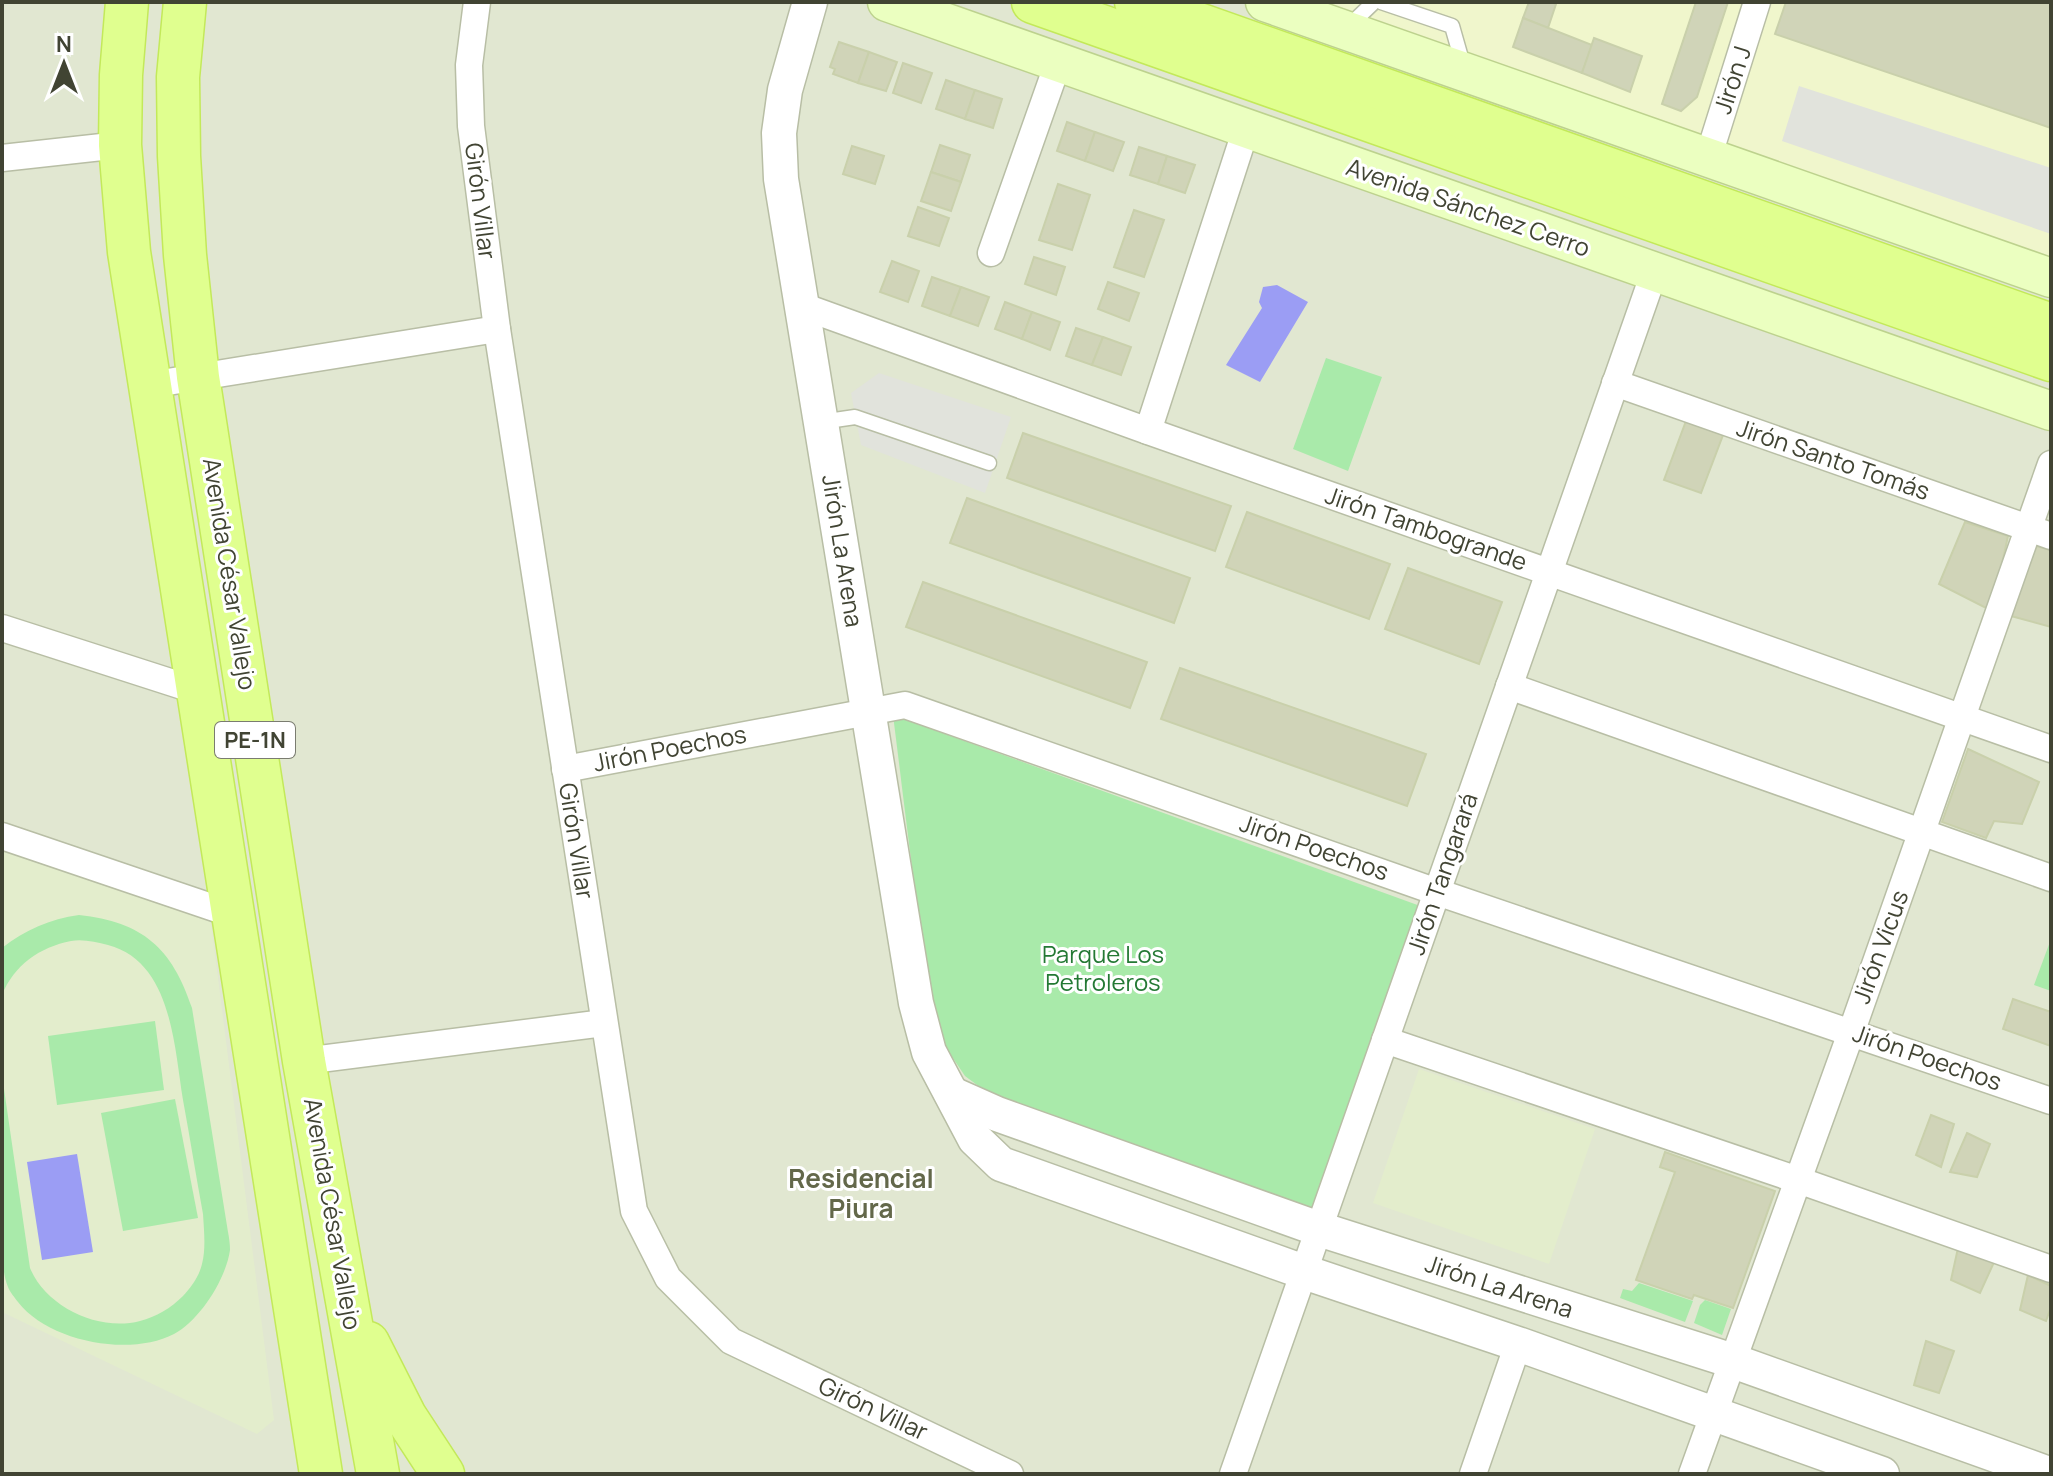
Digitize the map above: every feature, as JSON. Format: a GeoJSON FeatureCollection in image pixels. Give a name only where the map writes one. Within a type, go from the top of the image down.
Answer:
{"type":"FeatureCollection","features":[{"type":"Feature","properties":{"kind":"main road","name":"Avenida César Vallejo"},"geometry":{"type":"LineString","coordinates":[[127,2],[121,75],[120,145],[129,252],[321,1474]]}},
{"type":"Feature","properties":{"kind":"main road","name":"Avenida César Vallejo"},"geometry":{"type":"LineString","coordinates":[[185,2],[178,77],[179,156],[185,255],[198,377],[304,1061],[378,1474]]}},
{"type":"Feature","properties":{"kind":"main road","name":"Avenida Sánchez Cerro"},"geometry":{"type":"LineString","coordinates":[[887,2],[2051,411]]}},
{"type":"Feature","properties":{"kind":"main road","name":"Avenida Sánchez Cerro"},"geometry":{"type":"LineString","coordinates":[[1033,2],[2051,360]]}},
{"type":"Feature","properties":{"kind":"main road"},"geometry":{"type":"LineString","coordinates":[[1136,2],[2051,325]]}},
{"type":"Feature","properties":{"kind":"main road"},"geometry":{"type":"LineString","coordinates":[[1279,4],[1345,30],[2051,278]]}},
{"type":"Feature","properties":{"kind":"main road"},"geometry":{"type":"LineString","coordinates":[[344,1278],[370,1349],[405,1416],[443,1474]]}},
{"type":"Feature","properties":{"kind":"street","name":"Girón Villar"},"geometry":{"type":"LineString","coordinates":[[477,2],[469,65],[471,126],[497,329],[634,1211],[668,1278],[731,1341],[1010,1474]]}},
{"type":"Feature","properties":{"kind":"street","name":"Jirón La Arena"},"geometry":{"type":"LineString","coordinates":[[810,2],[785,90],[779,133],[781,179],[916,1003],[929,1052],[975,1139],[1001,1164],[1882,1474]]}},
{"type":"Feature","properties":{"kind":"street","name":"Jirón J"},"geometry":{"type":"LineString","coordinates":[[1708,158],[1757,2]]}},
{"type":"Feature","properties":{"kind":"street"},"geometry":{"type":"LineString","coordinates":[[991,253],[1058,63]]}},
{"type":"Feature","properties":{"kind":"street"},"geometry":{"type":"LineString","coordinates":[[1148,431],[1246,129]]}},
{"type":"Feature","properties":{"kind":"street"},"geometry":{"type":"LineString","coordinates":[[2,158],[120,145]]}},
{"type":"Feature","properties":{"kind":"street","name":"Jirón Tangarará"},"geometry":{"type":"LineString","coordinates":[[1233,1474],[1654,273]]}},
{"type":"Feature","properties":{"kind":"street","name":"Jirón Tambogrande"},"geometry":{"type":"LineString","coordinates":[[802,306],[2051,749]]}},
{"type":"Feature","properties":{"kind":"street"},"geometry":{"type":"LineString","coordinates":[[149,385],[497,329]]}},
{"type":"Feature","properties":{"kind":"street","name":"Jirón Santo Tomás"},"geometry":{"type":"LineString","coordinates":[[1615,383],[2040,532]]}},
{"type":"Feature","properties":{"kind":"street","name":"Jirón Vicus"},"geometry":{"type":"LineString","coordinates":[[1692,1474],[1962,717],[2040,532],[2051,464]]}},
{"type":"Feature","properties":{"kind":"street"},"geometry":{"type":"LineString","coordinates":[[2,628],[198,691]]}},
{"type":"Feature","properties":{"kind":"street"},"geometry":{"type":"LineString","coordinates":[[1509,686],[2051,878]]}},
{"type":"Feature","properties":{"kind":"street","name":"Jirón Poechos"},"geometry":{"type":"LineString","coordinates":[[565,769],[905,705],[1437,892],[2051,1101]]}},
{"type":"Feature","properties":{"kind":"street"},"geometry":{"type":"LineString","coordinates":[[2,836],[232,914]]}},
{"type":"Feature","properties":{"kind":"street"},"geometry":{"type":"LineString","coordinates":[[304,1061],[604,1023]]}},
{"type":"Feature","properties":{"kind":"street"},"geometry":{"type":"LineString","coordinates":[[1385,1040],[2051,1269]]}},
{"type":"Feature","properties":{"kind":"street","name":"Jirón La Arena"},"geometry":{"type":"LineString","coordinates":[[952,1094],[1024,1124],[1319,1229],[1733,1361],[2049,1474]]}},
{"type":"Feature","properties":{"kind":"street"},"geometry":{"type":"LineString","coordinates":[[1473,1474],[1518,1344]]}},
{"type":"Feature","properties":{"kind":"lane"},"geometry":{"type":"LineString","coordinates":[[1345,30],[1374,2]]}},
{"type":"Feature","properties":{"kind":"lane"},"geometry":{"type":"LineString","coordinates":[[1381,2],[1452,26],[1465,72]]}},
{"type":"Feature","properties":{"kind":"lane"},"geometry":{"type":"LineString","coordinates":[[821,423],[855,417],[989,463]]}},
{"type":"Feature","properties":{"kind":"shaded area"},"geometry":{"type":"Polygon","coordinates":[[[2,2],[1306,2],[2051,266],[2051,1474],[2,1474],[2,2]]]}},
{"type":"Feature","properties":{"kind":"shaded area"},"geometry":{"type":"Polygon","coordinates":[[[1306,2],[2051,2],[2051,266],[1306,2]]]}},
{"type":"Feature","properties":{"kind":"shaded area"},"geometry":{"type":"Polygon","coordinates":[[[1799,86],[2051,168],[2051,234],[1782,141],[1799,86]]]}},
{"type":"Feature","properties":{"kind":"shaded area"},"geometry":{"type":"Polygon","coordinates":[[[879,373],[1011,417],[985,493],[861,445],[851,393],[879,373]]]}},
{"type":"Feature","properties":{"kind":"shaded area"},"geometry":{"type":"Polygon","coordinates":[[[2,846],[210,915],[274,1420],[257,1434],[2,1312],[2,846]]]}},
{"type":"Feature","properties":{"kind":"shaded area"},"geometry":{"type":"Polygon","coordinates":[[[1419,1069],[1595,1129],[1549,1264],[1373,1203],[1419,1069]]]}},
{"type":"Feature","properties":{"kind":"green space"},"geometry":{"type":"Polygon","coordinates":[[[1326,358],[1382,377],[1348,471],[1293,449],[1326,358]]]}},
{"type":"Feature","properties":{"kind":"green space","name":"Parque Los Petroleros"},"geometry":{"type":"Polygon","coordinates":[[[893,715],[1423,907],[1311,1219],[1024,1120],[965,1076],[944,1045],[930,1012],[893,715]]]}},
{"type":"Feature","properties":{"kind":"green space"},"geometry":{"type":"Polygon","coordinates":[[[79,915],[121,924],[152,942],[175,969],[192,1008],[230,1250],[217,1286],[202,1309],[184,1328],[156,1341],[113,1345],[69,1336],[49,1327],[18,1302],[8,1287],[4,1270],[2,1075],[30,1268],[48,1294],[61,1305],[91,1319],[108,1323],[140,1321],[163,1312],[183,1296],[201,1269],[203,1214],[172,1032],[157,987],[145,969],[129,954],[108,945],[71,941],[29,959],[13,975],[2,995],[2,948],[38,926],[79,915]]]}},
{"type":"Feature","properties":{"kind":"green space"},"geometry":{"type":"Polygon","coordinates":[[[2051,939],[2051,991],[2034,985],[2051,939]]]}},
{"type":"Feature","properties":{"kind":"green space"},"geometry":{"type":"Polygon","coordinates":[[[155,1021],[164,1090],[57,1105],[48,1036],[155,1021]]]}},
{"type":"Feature","properties":{"kind":"green space"},"geometry":{"type":"Polygon","coordinates":[[[175,1099],[198,1218],[123,1231],[101,1113],[175,1099]]]}},
{"type":"Feature","properties":{"kind":"green space"},"geometry":{"type":"Polygon","coordinates":[[[1639,1283],[1693,1301],[1685,1322],[1620,1298],[1623,1289],[1632,1291],[1639,1283]]]}},
{"type":"Feature","properties":{"kind":"green space"},"geometry":{"type":"Polygon","coordinates":[[[1705,1300],[1731,1309],[1722,1335],[1694,1323],[1705,1300]]]}},
{"type":"Feature","properties":{"kind":"water"},"geometry":{"type":"Polygon","coordinates":[[[1277,285],[1308,302],[1260,382],[1226,365],[1262,308],[1259,302],[1263,287],[1277,285]]]}},
{"type":"Feature","properties":{"kind":"water"},"geometry":{"type":"Polygon","coordinates":[[[77,1154],[93,1252],[42,1260],[27,1162],[77,1154]]]}},
{"type":"Feature","properties":{"kind":"building"},"geometry":{"type":"Polygon","coordinates":[[[1529,2],[1556,4],[1548,28],[1523,18],[1529,2]]]}},
{"type":"Feature","properties":{"kind":"building"},"geometry":{"type":"Polygon","coordinates":[[[1696,2],[1728,2],[1697,97],[1681,111],[1662,104],[1696,2]]]}},
{"type":"Feature","properties":{"kind":"building"},"geometry":{"type":"Polygon","coordinates":[[[1786,2],[2051,2],[2051,128],[1775,34],[1786,2]]]}},
{"type":"Feature","properties":{"kind":"building"},"geometry":{"type":"Polygon","coordinates":[[[1523,18],[1592,45],[1582,73],[1513,47],[1523,18]]]}},
{"type":"Feature","properties":{"kind":"building"},"geometry":{"type":"Polygon","coordinates":[[[1594,38],[1642,56],[1630,92],[1582,73],[1594,38]]]}},
{"type":"Feature","properties":{"kind":"building"},"geometry":{"type":"Polygon","coordinates":[[[839,42],[869,52],[858,83],[833,74],[835,69],[830,67],[839,42]]]}},
{"type":"Feature","properties":{"kind":"building"},"geometry":{"type":"Polygon","coordinates":[[[869,52],[897,62],[886,91],[858,83],[869,52]]]}},
{"type":"Feature","properties":{"kind":"building"},"geometry":{"type":"Polygon","coordinates":[[[903,63],[932,73],[921,103],[893,93],[903,63]]]}},
{"type":"Feature","properties":{"kind":"building"},"geometry":{"type":"Polygon","coordinates":[[[946,80],[975,90],[965,119],[936,109],[946,80]]]}},
{"type":"Feature","properties":{"kind":"building"},"geometry":{"type":"Polygon","coordinates":[[[975,90],[1002,99],[993,128],[965,119],[975,90]]]}},
{"type":"Feature","properties":{"kind":"building"},"geometry":{"type":"Polygon","coordinates":[[[1067,122],[1095,132],[1085,161],[1057,151],[1067,122]]]}},
{"type":"Feature","properties":{"kind":"building"},"geometry":{"type":"Polygon","coordinates":[[[1095,132],[1124,142],[1113,171],[1085,161],[1095,132]]]}},
{"type":"Feature","properties":{"kind":"building"},"geometry":{"type":"Polygon","coordinates":[[[940,145],[970,155],[961,182],[931,172],[940,145]]]}},
{"type":"Feature","properties":{"kind":"building"},"geometry":{"type":"Polygon","coordinates":[[[852,146],[884,156],[875,184],[843,174],[852,146]]]}},
{"type":"Feature","properties":{"kind":"building"},"geometry":{"type":"Polygon","coordinates":[[[1139,147],[1167,156],[1158,184],[1130,175],[1139,147]]]}},
{"type":"Feature","properties":{"kind":"building"},"geometry":{"type":"Polygon","coordinates":[[[1167,156],[1195,165],[1185,193],[1158,184],[1167,156]]]}},
{"type":"Feature","properties":{"kind":"building"},"geometry":{"type":"Polygon","coordinates":[[[931,172],[961,182],[951,211],[921,201],[931,172]]]}},
{"type":"Feature","properties":{"kind":"building"},"geometry":{"type":"Polygon","coordinates":[[[1058,184],[1090,195],[1072,250],[1039,240],[1058,184]]]}},
{"type":"Feature","properties":{"kind":"building"},"geometry":{"type":"Polygon","coordinates":[[[918,207],[949,218],[939,246],[908,236],[918,207]]]}},
{"type":"Feature","properties":{"kind":"building"},"geometry":{"type":"Polygon","coordinates":[[[1134,210],[1164,220],[1144,277],[1114,267],[1134,210]]]}},
{"type":"Feature","properties":{"kind":"building"},"geometry":{"type":"Polygon","coordinates":[[[1034,257],[1065,267],[1056,295],[1025,284],[1034,257]]]}},
{"type":"Feature","properties":{"kind":"building"},"geometry":{"type":"Polygon","coordinates":[[[892,261],[919,271],[908,302],[880,292],[892,261]]]}},
{"type":"Feature","properties":{"kind":"building"},"geometry":{"type":"Polygon","coordinates":[[[932,277],[961,287],[950,316],[922,306],[932,277]]]}},
{"type":"Feature","properties":{"kind":"building"},"geometry":{"type":"Polygon","coordinates":[[[1108,282],[1139,293],[1129,321],[1098,309],[1108,282]]]}},
{"type":"Feature","properties":{"kind":"building"},"geometry":{"type":"Polygon","coordinates":[[[961,287],[989,297],[978,326],[950,316],[961,287]]]}},
{"type":"Feature","properties":{"kind":"building"},"geometry":{"type":"Polygon","coordinates":[[[1005,302],[1032,312],[1022,339],[995,329],[1005,302]]]}},
{"type":"Feature","properties":{"kind":"building"},"geometry":{"type":"Polygon","coordinates":[[[1032,312],[1060,322],[1050,350],[1022,339],[1032,312]]]}},
{"type":"Feature","properties":{"kind":"building"},"geometry":{"type":"Polygon","coordinates":[[[1076,328],[1103,337],[1092,365],[1066,356],[1076,328]]]}},
{"type":"Feature","properties":{"kind":"building"},"geometry":{"type":"Polygon","coordinates":[[[1103,337],[1131,347],[1121,375],[1092,365],[1103,337]]]}},
{"type":"Feature","properties":{"kind":"building"},"geometry":{"type":"Polygon","coordinates":[[[1686,421],[1723,435],[1701,493],[1664,480],[1686,421]]]}},
{"type":"Feature","properties":{"kind":"building"},"geometry":{"type":"Polygon","coordinates":[[[1023,433],[1231,506],[1215,551],[1007,478],[1023,433]]]}},
{"type":"Feature","properties":{"kind":"building"},"geometry":{"type":"Polygon","coordinates":[[[967,498],[1190,578],[1174,623],[950,543],[967,498]]]}},
{"type":"Feature","properties":{"kind":"building"},"geometry":{"type":"Polygon","coordinates":[[[1247,512],[1390,564],[1369,619],[1226,567],[1247,512]]]}},
{"type":"Feature","properties":{"kind":"building"},"geometry":{"type":"Polygon","coordinates":[[[1965,522],[2008,536],[1992,611],[1939,584],[1965,522]]]}},
{"type":"Feature","properties":{"kind":"building"},"geometry":{"type":"Polygon","coordinates":[[[2036,546],[2051,550],[2051,627],[2011,616],[2036,546]]]}},
{"type":"Feature","properties":{"kind":"building"},"geometry":{"type":"Polygon","coordinates":[[[1408,568],[1502,602],[1479,664],[1385,629],[1408,568]]]}},
{"type":"Feature","properties":{"kind":"building"},"geometry":{"type":"Polygon","coordinates":[[[923,582],[1147,662],[1130,708],[906,627],[923,582]]]}},
{"type":"Feature","properties":{"kind":"building"},"geometry":{"type":"Polygon","coordinates":[[[1180,668],[1426,754],[1407,806],[1161,719],[1180,668]]]}},
{"type":"Feature","properties":{"kind":"building"},"geometry":{"type":"Polygon","coordinates":[[[1968,749],[2039,782],[2022,824],[1994,821],[1986,838],[1942,822],[1968,749]]]}},
{"type":"Feature","properties":{"kind":"building"},"geometry":{"type":"Polygon","coordinates":[[[2013,999],[2051,1012],[2051,1046],[2003,1029],[2013,999]]]}},
{"type":"Feature","properties":{"kind":"building"},"geometry":{"type":"Polygon","coordinates":[[[1931,1115],[1954,1124],[1941,1167],[1916,1155],[1931,1115]]]}},
{"type":"Feature","properties":{"kind":"building"},"geometry":{"type":"Polygon","coordinates":[[[1967,1133],[1990,1144],[1977,1177],[1950,1172],[1967,1133]]]}},
{"type":"Feature","properties":{"kind":"building"},"geometry":{"type":"Polygon","coordinates":[[[1665,1152],[1775,1191],[1733,1308],[1694,1295],[1692,1299],[1636,1280],[1675,1172],[1660,1167],[1665,1152]]]}},
{"type":"Feature","properties":{"kind":"building"},"geometry":{"type":"Polygon","coordinates":[[[1958,1248],[1995,1260],[1980,1293],[1951,1280],[1958,1248]]]}},
{"type":"Feature","properties":{"kind":"building"},"geometry":{"type":"Polygon","coordinates":[[[2028,1275],[2051,1286],[2051,1307],[2046,1321],[2020,1310],[2028,1275]]]}},
{"type":"Feature","properties":{"kind":"building"},"geometry":{"type":"Polygon","coordinates":[[[1926,1341],[1954,1351],[1939,1393],[1914,1385],[1926,1341]]]}},
{"type":"Feature","properties":{"kind":"district","name":"Residencial Piura"},"geometry":{"type":"Point","coordinates":[861,1194]}}]}
